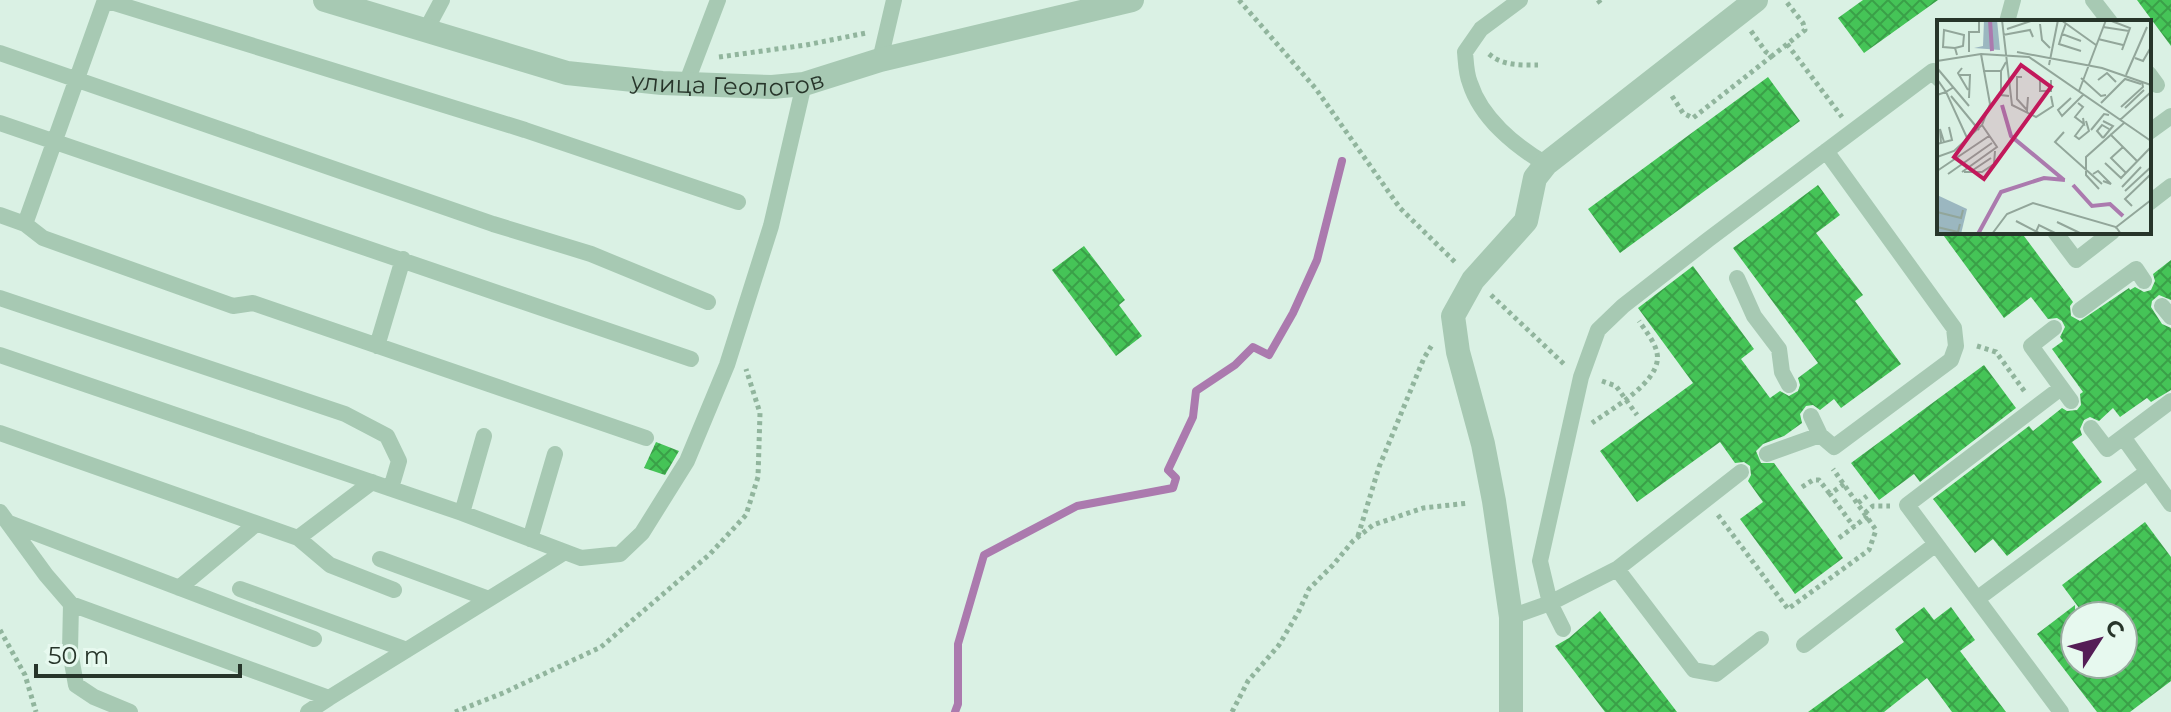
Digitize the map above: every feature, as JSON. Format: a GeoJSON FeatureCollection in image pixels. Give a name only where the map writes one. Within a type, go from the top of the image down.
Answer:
{"type":"FeatureCollection","features":[{"type":"Feature","properties":{"kind":"street","name":"улица Геологов"},"geometry":{"type":"LineString","coordinates":[[325,0],[567,73],[690,73],[772,87],[804,84],[880,60],[1132,0]]}},
{"type":"Feature","properties":{"kind":"street"},"geometry":{"type":"LineString","coordinates":[[1511,712],[1511,617],[1494,501],[1453,316],[1473,280],[1526,221],[1535,178],[1546,164],[1756,0]]}},
{"type":"Feature","properties":{"kind":"lane"},"geometry":{"type":"LineString","coordinates":[[25,224],[105,0],[525,130],[738,202]]}},
{"type":"Feature","properties":{"kind":"lane"},"geometry":{"type":"LineString","coordinates":[[426,30],[442,0]]}},
{"type":"Feature","properties":{"kind":"lane"},"geometry":{"type":"LineString","coordinates":[[690,73],[718,0]]}},
{"type":"Feature","properties":{"kind":"lane"},"geometry":{"type":"LineString","coordinates":[[880,60],[894,0]]}},
{"type":"Feature","properties":{"kind":"lane"},"geometry":{"type":"LineString","coordinates":[[1520,0],[1481,29],[1465,52],[1469,82],[1481,107],[1520,149],[1546,164]]}},
{"type":"Feature","properties":{"kind":"lane"},"geometry":{"type":"LineString","coordinates":[[2008,20],[2013,0]]}},
{"type":"Feature","properties":{"kind":"lane"},"geometry":{"type":"LineString","coordinates":[[2093,0],[2108,20]]}},
{"type":"Feature","properties":{"kind":"lane"},"geometry":{"type":"LineString","coordinates":[[0,53],[493,224],[591,254],[708,302]]}},
{"type":"Feature","properties":{"kind":"lane"},"geometry":{"type":"LineString","coordinates":[[1563,629],[1550,603],[1540,561],[1567,441],[1575,374],[1598,330],[1626,304],[1852,131],[1937,72]]}},
{"type":"Feature","properties":{"kind":"lane"},"geometry":{"type":"LineString","coordinates":[[0,355],[391,488],[581,558],[620,554],[642,533],[687,461],[732,349],[771,226],[804,84]]}},
{"type":"Feature","properties":{"kind":"lane"},"geometry":{"type":"LineString","coordinates":[[2151,131],[2171,116]]}},
{"type":"Feature","properties":{"kind":"lane"},"geometry":{"type":"LineString","coordinates":[[0,123],[691,359]]}},
{"type":"Feature","properties":{"kind":"lane"},"geometry":{"type":"LineString","coordinates":[[1811,416],[1820,435],[1834,447],[1951,360],[1956,346],[1954,328],[1826,151]]}},
{"type":"Feature","properties":{"kind":"lane"},"geometry":{"type":"LineString","coordinates":[[2151,201],[2171,186]]}},
{"type":"Feature","properties":{"kind":"lane"},"geometry":{"type":"LineString","coordinates":[[0,215],[25,224],[43,238],[233,306],[253,303],[646,438]]}},
{"type":"Feature","properties":{"kind":"lane"},"geometry":{"type":"LineString","coordinates":[[2056,234],[2076,260],[2109,234]]}},
{"type":"Feature","properties":{"kind":"lane"},"geometry":{"type":"LineString","coordinates":[[377,346],[403,259]]}},
{"type":"Feature","properties":{"kind":"lane"},"geometry":{"type":"LineString","coordinates":[[2080,310],[2136,269],[2144,281]]}},
{"type":"Feature","properties":{"kind":"lane"},"geometry":{"type":"LineString","coordinates":[[1737,278],[1754,316],[1779,349],[1782,372],[1789,385]]}},
{"type":"Feature","properties":{"kind":"lane"},"geometry":{"type":"LineString","coordinates":[[0,298],[345,414],[387,436],[399,461],[391,488]]}},
{"type":"Feature","properties":{"kind":"lane"},"geometry":{"type":"LineString","coordinates":[[2054,328],[2031,346],[2066,395],[2036,407],[1907,505],[2061,712]]}},
{"type":"Feature","properties":{"kind":"lane"},"geometry":{"type":"LineString","coordinates":[[2091,428],[2107,449],[2171,401]]}},
{"type":"Feature","properties":{"kind":"lane"},"geometry":{"type":"LineString","coordinates":[[0,433],[298,538],[330,565],[394,590]]}},
{"type":"Feature","properties":{"kind":"lane"},"geometry":{"type":"LineString","coordinates":[[1767,454],[1820,435]]}},
{"type":"Feature","properties":{"kind":"lane"},"geometry":{"type":"LineString","coordinates":[[462,513],[484,436]]}},
{"type":"Feature","properties":{"kind":"lane"},"geometry":{"type":"LineString","coordinates":[[2123,437],[2171,504]]}},
{"type":"Feature","properties":{"kind":"lane"},"geometry":{"type":"LineString","coordinates":[[530,539],[555,454]]}},
{"type":"Feature","properties":{"kind":"lane"},"geometry":{"type":"LineString","coordinates":[[1511,617],[1550,603],[1617,569],[1741,472]]}},
{"type":"Feature","properties":{"kind":"lane"},"geometry":{"type":"LineString","coordinates":[[1977,599],[2147,472]]}},
{"type":"Feature","properties":{"kind":"lane"},"geometry":{"type":"LineString","coordinates":[[298,538],[372,482]]}},
{"type":"Feature","properties":{"kind":"lane"},"geometry":{"type":"LineString","coordinates":[[4,517],[314,639]]}},
{"type":"Feature","properties":{"kind":"lane"},"geometry":{"type":"LineString","coordinates":[[4,517],[71,604],[329,698]]}},
{"type":"Feature","properties":{"kind":"lane"},"geometry":{"type":"LineString","coordinates":[[179,588],[256,524]]}},
{"type":"Feature","properties":{"kind":"lane"},"geometry":{"type":"LineString","coordinates":[[1804,645],[1936,544]]}},
{"type":"Feature","properties":{"kind":"lane"},"geometry":{"type":"LineString","coordinates":[[308,712],[565,552]]}},
{"type":"Feature","properties":{"kind":"lane"},"geometry":{"type":"LineString","coordinates":[[380,559],[489,599]]}},
{"type":"Feature","properties":{"kind":"lane"},"geometry":{"type":"LineString","coordinates":[[1617,569],[1694,670],[1716,674],[1761,639]]}},
{"type":"Feature","properties":{"kind":"lane"},"geometry":{"type":"LineString","coordinates":[[240,589],[407,650]]}},
{"type":"Feature","properties":{"kind":"lane"},"geometry":{"type":"LineString","coordinates":[[71,604],[70,651],[76,685],[94,697],[130,712]]}},
{"type":"Feature","properties":{"kind":"path"},"geometry":{"type":"LineString","coordinates":[[1239,0],[1316,89],[1400,208],[1575,374],[1611,382],[1637,415]]}},
{"type":"Feature","properties":{"kind":"path"},"geometry":{"type":"LineString","coordinates":[[1669,93],[1683,113],[1693,118],[1805,30],[1785,0]]}},
{"type":"Feature","properties":{"kind":"path"},"geometry":{"type":"LineString","coordinates":[[1747,25],[1772,56]]}},
{"type":"Feature","properties":{"kind":"path"},"geometry":{"type":"LineString","coordinates":[[690,73],[888,28]]}},
{"type":"Feature","properties":{"kind":"path"},"geometry":{"type":"LineString","coordinates":[[1475,38],[1493,58],[1512,65],[1538,65]]}},
{"type":"Feature","properties":{"kind":"path"},"geometry":{"type":"LineString","coordinates":[[1787,44],[1852,131]]}},
{"type":"Feature","properties":{"kind":"path"},"geometry":{"type":"LineString","coordinates":[[1567,441],[1644,384],[1654,373],[1658,362],[1657,351],[1626,304]]}},
{"type":"Feature","properties":{"kind":"path"},"geometry":{"type":"LineString","coordinates":[[1357,537],[1379,467],[1424,358],[1432,345],[1456,336]]}},
{"type":"Feature","properties":{"kind":"path"},"geometry":{"type":"LineString","coordinates":[[455,712],[601,647],[710,554],[746,515],[758,477],[760,413],[749,373],[732,349]]}},
{"type":"Feature","properties":{"kind":"path"},"geometry":{"type":"LineString","coordinates":[[1996,352],[2036,407]]}},
{"type":"Feature","properties":{"kind":"path"},"geometry":{"type":"LineString","coordinates":[[1706,498],[1788,609],[1869,550],[1876,530],[1827,461]]}},
{"type":"Feature","properties":{"kind":"path"},"geometry":{"type":"LineString","coordinates":[[1802,487],[1819,480],[1854,527]]}},
{"type":"Feature","properties":{"kind":"path"},"geometry":{"type":"LineString","coordinates":[[1830,494],[1844,484]]}},
{"type":"Feature","properties":{"kind":"path"},"geometry":{"type":"LineString","coordinates":[[1858,503],[1867,496]]}},
{"type":"Feature","properties":{"kind":"path"},"geometry":{"type":"LineString","coordinates":[[1232,712],[1248,681],[1279,645],[1309,589],[1357,537],[1373,525],[1423,508],[1494,501]]}},
{"type":"Feature","properties":{"kind":"path"},"geometry":{"type":"LineString","coordinates":[[1839,538],[1873,506]]}},
{"type":"Feature","properties":{"kind":"path"},"geometry":{"type":"LineString","coordinates":[[0,630],[25,675],[36,712]]}},
{"type":"Feature","properties":{"kind":"building"},"geometry":{"type":"Polygon","coordinates":[[[1863,0],[1938,0],[1864,53],[1838,18],[1863,0]]]}},
{"type":"Feature","properties":{"kind":"building"},"geometry":{"type":"Polygon","coordinates":[[[2137,0],[2171,0],[2171,46],[2137,0]]]}},
{"type":"Feature","properties":{"kind":"building"},"geometry":{"type":"Polygon","coordinates":[[[1768,77],[1800,121],[1620,253],[1588,209],[1768,77]]]}},
{"type":"Feature","properties":{"kind":"building"},"geometry":{"type":"Polygon","coordinates":[[[1818,185],[1840,215],[1816,233],[1863,295],[1855,301],[1901,364],[1841,408],[1834,399],[1820,410],[1813,405],[1806,406],[1800,414],[1802,423],[1756,451],[1761,463],[1774,463],[1843,558],[1795,594],[1740,519],[1763,502],[1748,481],[1750,466],[1744,462],[1735,463],[1720,442],[1637,502],[1600,451],[1693,383],[1638,308],[1693,266],[1754,349],[1741,359],[1770,398],[1780,391],[1789,396],[1798,391],[1798,378],[1818,363],[1733,248],[1818,185]]]}},
{"type":"Feature","properties":{"kind":"building"},"geometry":{"type":"Polygon","coordinates":[[[1942,234],[2022,234],[2073,302],[2070,306],[2071,316],[2080,321],[2129,288],[2135,287],[2144,292],[2151,290],[2155,281],[2153,274],[2171,260],[2171,300],[2159,295],[2152,301],[2151,307],[2162,324],[2171,328],[2171,390],[2151,402],[2147,398],[2120,417],[2113,408],[2099,421],[2090,417],[2084,420],[2080,429],[2082,435],[2072,442],[2102,482],[2007,556],[1993,539],[1975,553],[1933,499],[2029,426],[2033,431],[2062,408],[2077,410],[2083,392],[2052,349],[2063,341],[2060,337],[2065,327],[2062,321],[2048,319],[2031,297],[2004,318],[1942,234]]]}},
{"type":"Feature","properties":{"kind":"building"},"geometry":{"type":"Polygon","coordinates":[[[1084,246],[1125,300],[1119,305],[1142,336],[1116,356],[1052,270],[1084,246]]]}},
{"type":"Feature","properties":{"kind":"building"},"geometry":{"type":"Polygon","coordinates":[[[1984,365],[2016,408],[1920,482],[1914,474],[1879,500],[1851,463],[1984,365]]]}},
{"type":"Feature","properties":{"kind":"building"},"geometry":{"type":"Polygon","coordinates":[[[656,442],[679,451],[665,475],[644,468],[656,442]]]}},
{"type":"Feature","properties":{"kind":"building"},"geometry":{"type":"Polygon","coordinates":[[[2145,522],[2171,557],[2171,681],[2130,712],[2097,712],[2072,680],[2139,680],[2139,600],[2073,600],[2062,585],[2145,522]]]}},
{"type":"Feature","properties":{"kind":"building"},"geometry":{"type":"Polygon","coordinates":[[[1924,607],[1934,620],[1951,607],[1975,640],[1960,651],[2006,712],[1952,712],[1927,678],[1884,712],[1808,712],[1904,642],[1895,629],[1924,607]]]}},
{"type":"Feature","properties":{"kind":"building"},"geometry":{"type":"Polygon","coordinates":[[[1600,611],[1677,712],[1605,712],[1555,646],[1600,611]]]}},
{"type":"Feature","properties":{"kind":"building"},"geometry":{"type":"Polygon","coordinates":[[[2059,617],[2059,663],[2037,634],[2059,617]]]}},
{"type":"Feature","properties":{"kind":"waterway"},"geometry":{"type":"LineString","coordinates":[[955,712],[958,704],[958,644],[984,555],[1077,506],[1173,488],[1176,478],[1168,470],[1193,417],[1196,391],[1235,365],[1253,347],[1269,355],[1293,313],[1317,260],[1342,161]]}}]}
